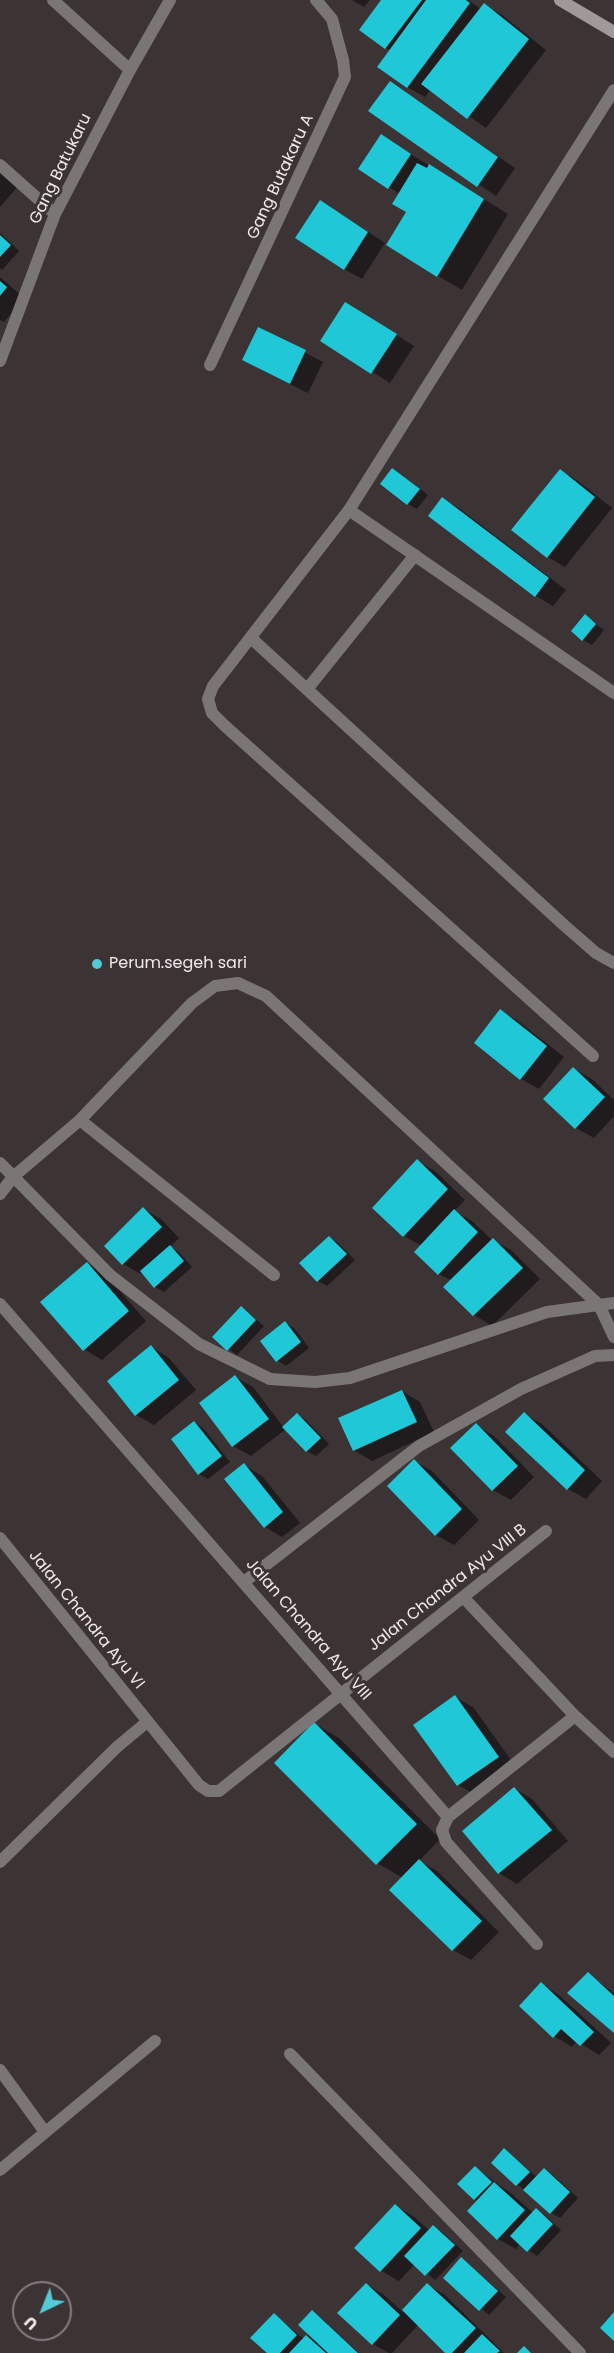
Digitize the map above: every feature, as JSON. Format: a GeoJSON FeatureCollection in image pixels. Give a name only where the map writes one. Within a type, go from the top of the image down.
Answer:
{"type":"FeatureCollection","features":[{"type":"Feature","properties":{"kind":"street"},"geometry":{"type":"LineString","coordinates":[[53,0],[129,70]]}},
{"type":"Feature","properties":{"kind":"street","name":"Gang Batukaru"},"geometry":{"type":"LineString","coordinates":[[1,354],[55,214],[129,70],[170,0]]}},
{"type":"Feature","properties":{"kind":"street","name":"Gang Butakaru A"},"geometry":{"type":"LineString","coordinates":[[210,365],[345,77],[332,18],[316,0]]}},
{"type":"Feature","properties":{"kind":"street"},"geometry":{"type":"LineString","coordinates":[[560,0],[614,32]]}},
{"type":"Feature","properties":{"kind":"street"},"geometry":{"type":"LineString","coordinates":[[593,1056],[212,713],[208,699],[213,686],[349,510],[614,90]]}},
{"type":"Feature","properties":{"kind":"street"},"geometry":{"type":"LineString","coordinates":[[0,165],[55,214]]}},
{"type":"Feature","properties":{"kind":"street"},"geometry":{"type":"LineString","coordinates":[[349,510],[614,693]]}},
{"type":"Feature","properties":{"kind":"street"},"geometry":{"type":"LineString","coordinates":[[308,688],[415,555]]}},
{"type":"Feature","properties":{"kind":"street"},"geometry":{"type":"LineString","coordinates":[[251,638],[565,926],[596,953],[614,963]]}},
{"type":"Feature","properties":{"kind":"street"},"geometry":{"type":"LineString","coordinates":[[0,1194],[14,1177],[80,1120],[192,1003],[215,986],[238,983],[266,996],[599,1305],[614,1337]]}},
{"type":"Feature","properties":{"kind":"street"},"geometry":{"type":"LineString","coordinates":[[80,1120],[274,1275]]}},
{"type":"Feature","properties":{"kind":"street"},"geometry":{"type":"LineString","coordinates":[[0,1163],[119,1282],[199,1344],[270,1379],[315,1382],[350,1378],[547,1312],[614,1303]]}},
{"type":"Feature","properties":{"kind":"street","name":"Jalan Chandra Ayu VIII"},"geometry":{"type":"LineString","coordinates":[[0,1304],[448,1817]]}},
{"type":"Feature","properties":{"kind":"street"},"geometry":{"type":"LineString","coordinates":[[244,1582],[419,1446],[521,1389],[595,1356],[614,1354]]}},
{"type":"Feature","properties":{"kind":"street","name":"Jalan Chandra Ayu VIII B"},"geometry":{"type":"LineString","coordinates":[[342,1693],[546,1531]]}},
{"type":"Feature","properties":{"kind":"street","name":"Jalan Chandra Ayu VI"},"geometry":{"type":"LineString","coordinates":[[0,1538],[147,1722],[199,1785],[208,1791],[219,1791],[342,1693]]}},
{"type":"Feature","properties":{"kind":"street"},"geometry":{"type":"LineString","coordinates":[[464,1598],[575,1716],[614,1752]]}},
{"type":"Feature","properties":{"kind":"street"},"geometry":{"type":"LineString","coordinates":[[537,1944],[446,1842],[442,1830],[448,1817],[575,1716]]}},
{"type":"Feature","properties":{"kind":"street"},"geometry":{"type":"LineString","coordinates":[[0,1862],[117,1747],[147,1722]]}},
{"type":"Feature","properties":{"kind":"street"},"geometry":{"type":"LineString","coordinates":[[0,2169],[155,2041]]}},
{"type":"Feature","properties":{"kind":"street"},"geometry":{"type":"LineString","coordinates":[[290,2054],[580,2353]]}},
{"type":"Feature","properties":{"kind":"street"},"geometry":{"type":"LineString","coordinates":[[0,2070],[45,2132]]}},
{"type":"Feature","properties":{"kind":"building"},"geometry":{"type":"Polygon","coordinates":[[[381,0],[422,0],[385,49],[359,30],[381,0]]]}},
{"type":"Feature","properties":{"kind":"building"},"geometry":{"type":"Polygon","coordinates":[[[426,0],[466,0],[470,3],[407,88],[377,67],[426,0]]]}},
{"type":"Feature","properties":{"kind":"building"},"geometry":{"type":"Polygon","coordinates":[[[484,3],[529,39],[467,119],[421,84],[484,3]]]}},
{"type":"Feature","properties":{"kind":"building"},"geometry":{"type":"Polygon","coordinates":[[[390,81],[498,157],[477,187],[368,111],[390,81]]]}},
{"type":"Feature","properties":{"kind":"building"},"geometry":{"type":"Polygon","coordinates":[[[381,134],[411,154],[388,189],[358,169],[381,134]]]}},
{"type":"Feature","properties":{"kind":"building"},"geometry":{"type":"Polygon","coordinates":[[[417,163],[427,168],[429,164],[484,199],[437,277],[386,245],[406,212],[392,204],[417,163]]]}},
{"type":"Feature","properties":{"kind":"building"},"geometry":{"type":"Polygon","coordinates":[[[320,200],[368,232],[344,270],[295,238],[320,200]]]}},
{"type":"Feature","properties":{"kind":"building"},"geometry":{"type":"Polygon","coordinates":[[[0,235],[11,245],[0,257],[0,235]]]}},
{"type":"Feature","properties":{"kind":"building"},"geometry":{"type":"Polygon","coordinates":[[[0,281],[7,287],[0,296],[0,281]]]}},
{"type":"Feature","properties":{"kind":"building"},"geometry":{"type":"Polygon","coordinates":[[[345,302],[397,334],[371,374],[320,341],[345,302]]]}},
{"type":"Feature","properties":{"kind":"building"},"geometry":{"type":"Polygon","coordinates":[[[258,327],[306,350],[290,384],[242,360],[258,327]]]}},
{"type":"Feature","properties":{"kind":"building"},"geometry":{"type":"Polygon","coordinates":[[[392,468],[420,489],[407,505],[380,484],[392,468]]]}},
{"type":"Feature","properties":{"kind":"building"},"geometry":{"type":"Polygon","coordinates":[[[560,469],[595,497],[547,558],[511,530],[560,469]]]}},
{"type":"Feature","properties":{"kind":"building"},"geometry":{"type":"Polygon","coordinates":[[[442,497],[549,578],[535,597],[428,516],[442,497]]]}},
{"type":"Feature","properties":{"kind":"building"},"geometry":{"type":"Polygon","coordinates":[[[585,614],[596,624],[582,641],[571,631],[585,614]]]}},
{"type":"Feature","properties":{"kind":"building"},"geometry":{"type":"Polygon","coordinates":[[[500,1009],[547,1046],[520,1080],[474,1043],[500,1009]]]}},
{"type":"Feature","properties":{"kind":"building"},"geometry":{"type":"Polygon","coordinates":[[[573,1067],[605,1097],[575,1129],[543,1099],[573,1067]]]}},
{"type":"Feature","properties":{"kind":"building"},"geometry":{"type":"Polygon","coordinates":[[[417,1159],[448,1189],[403,1237],[372,1208],[417,1159]]]}},
{"type":"Feature","properties":{"kind":"building"},"geometry":{"type":"Polygon","coordinates":[[[143,1207],[162,1227],[122,1265],[104,1246],[143,1207]]]}},
{"type":"Feature","properties":{"kind":"building"},"geometry":{"type":"Polygon","coordinates":[[[454,1209],[478,1232],[438,1275],[414,1252],[454,1209]]]}},
{"type":"Feature","properties":{"kind":"building"},"geometry":{"type":"Polygon","coordinates":[[[329,1236],[347,1254],[317,1282],[299,1263],[329,1236]]]}},
{"type":"Feature","properties":{"kind":"building"},"geometry":{"type":"Polygon","coordinates":[[[493,1238],[523,1268],[473,1316],[443,1287],[493,1238]]]}},
{"type":"Feature","properties":{"kind":"building"},"geometry":{"type":"Polygon","coordinates":[[[170,1245],[184,1261],[154,1288],[140,1271],[170,1245]]]}},
{"type":"Feature","properties":{"kind":"building"},"geometry":{"type":"Polygon","coordinates":[[[87,1262],[129,1311],[83,1351],[40,1302],[87,1262]]]}},
{"type":"Feature","properties":{"kind":"building"},"geometry":{"type":"Polygon","coordinates":[[[241,1306],[256,1320],[227,1351],[212,1337],[241,1306]]]}},
{"type":"Feature","properties":{"kind":"building"},"geometry":{"type":"Polygon","coordinates":[[[285,1321],[301,1342],[276,1362],[260,1341],[285,1321]]]}},
{"type":"Feature","properties":{"kind":"building"},"geometry":{"type":"Polygon","coordinates":[[[151,1345],[179,1380],[135,1416],[107,1381],[151,1345]]]}},
{"type":"Feature","properties":{"kind":"building"},"geometry":{"type":"Polygon","coordinates":[[[235,1375],[269,1419],[232,1447],[199,1403],[235,1375]]]}},
{"type":"Feature","properties":{"kind":"building"},"geometry":{"type":"Polygon","coordinates":[[[402,1390],[417,1422],[353,1451],[338,1418],[402,1390]]]}},
{"type":"Feature","properties":{"kind":"building"},"geometry":{"type":"Polygon","coordinates":[[[524,1412],[585,1470],[567,1490],[505,1432],[524,1412]]]}},
{"type":"Feature","properties":{"kind":"building"},"geometry":{"type":"Polygon","coordinates":[[[297,1413],[321,1438],[306,1452],[282,1427],[297,1413]]]}},
{"type":"Feature","properties":{"kind":"building"},"geometry":{"type":"Polygon","coordinates":[[[194,1421],[222,1456],[198,1475],[171,1439],[194,1421]]]}},
{"type":"Feature","properties":{"kind":"building"},"geometry":{"type":"Polygon","coordinates":[[[476,1423],[518,1466],[492,1491],[450,1448],[476,1423]]]}},
{"type":"Feature","properties":{"kind":"building"},"geometry":{"type":"Polygon","coordinates":[[[414,1459],[462,1509],[435,1536],[387,1486],[414,1459]]]}},
{"type":"Feature","properties":{"kind":"building"},"geometry":{"type":"Polygon","coordinates":[[[244,1463],[283,1512],[264,1528],[224,1479],[244,1463]]]}},
{"type":"Feature","properties":{"kind":"building"},"geometry":{"type":"Polygon","coordinates":[[[455,1695],[499,1757],[457,1786],[413,1725],[455,1695]]]}},
{"type":"Feature","properties":{"kind":"building"},"geometry":{"type":"Polygon","coordinates":[[[314,1722],[417,1824],[376,1865],[274,1763],[314,1722]]]}},
{"type":"Feature","properties":{"kind":"building"},"geometry":{"type":"Polygon","coordinates":[[[514,1787],[552,1830],[498,1874],[462,1831],[514,1787]]]}},
{"type":"Feature","properties":{"kind":"building"},"geometry":{"type":"Polygon","coordinates":[[[419,1859],[482,1921],[452,1951],[389,1890],[419,1859]]]}},
{"type":"Feature","properties":{"kind":"building"},"geometry":{"type":"Polygon","coordinates":[[[588,1972],[614,1996],[614,2033],[567,1993],[588,1972]]]}},
{"type":"Feature","properties":{"kind":"building"},"geometry":{"type":"Polygon","coordinates":[[[541,1982],[594,2032],[580,2046],[561,2029],[553,2038],[519,2006],[541,1982]]]}},
{"type":"Feature","properties":{"kind":"building"},"geometry":{"type":"Polygon","coordinates":[[[504,2148],[530,2172],[516,2186],[491,2163],[504,2148]]]}},
{"type":"Feature","properties":{"kind":"building"},"geometry":{"type":"Polygon","coordinates":[[[475,2166],[492,2182],[474,2200],[457,2184],[475,2166]]]}},
{"type":"Feature","properties":{"kind":"building"},"geometry":{"type":"Polygon","coordinates":[[[544,2168],[570,2192],[550,2214],[523,2190],[544,2168]]]}},
{"type":"Feature","properties":{"kind":"building"},"geometry":{"type":"Polygon","coordinates":[[[494,2182],[525,2210],[497,2240],[467,2211],[494,2182]]]}},
{"type":"Feature","properties":{"kind":"building"},"geometry":{"type":"Polygon","coordinates":[[[395,2204],[421,2228],[380,2272],[354,2248],[395,2204]]]}},
{"type":"Feature","properties":{"kind":"building"},"geometry":{"type":"Polygon","coordinates":[[[536,2208],[553,2224],[527,2252],[510,2236],[536,2208]]]}},
{"type":"Feature","properties":{"kind":"building"},"geometry":{"type":"Polygon","coordinates":[[[433,2225],[455,2245],[425,2276],[404,2256],[433,2225]]]}},
{"type":"Feature","properties":{"kind":"building"},"geometry":{"type":"Polygon","coordinates":[[[461,2257],[498,2291],[479,2311],[443,2278],[461,2257]]]}},
{"type":"Feature","properties":{"kind":"building"},"geometry":{"type":"Polygon","coordinates":[[[366,2283],[400,2315],[372,2345],[337,2313],[366,2283]]]}},
{"type":"Feature","properties":{"kind":"building"},"geometry":{"type":"Polygon","coordinates":[[[427,2283],[476,2328],[452,2353],[445,2353],[402,2310],[427,2283]]]}},
{"type":"Feature","properties":{"kind":"building"},"geometry":{"type":"Polygon","coordinates":[[[312,2310],[358,2353],[328,2353],[298,2325],[312,2310]]]}},
{"type":"Feature","properties":{"kind":"building"},"geometry":{"type":"Polygon","coordinates":[[[614,2312],[614,2341],[600,2328],[614,2312]]]}},
{"type":"Feature","properties":{"kind":"building"},"geometry":{"type":"Polygon","coordinates":[[[274,2313],[297,2335],[280,2353],[267,2353],[250,2338],[274,2313]]]}},
{"type":"Feature","properties":{"kind":"building"},"geometry":{"type":"Polygon","coordinates":[[[482,2334],[500,2351],[497,2353],[464,2353],[482,2334]]]}},
{"type":"Feature","properties":{"kind":"building"},"geometry":{"type":"Polygon","coordinates":[[[306,2335],[326,2353],[289,2353],[306,2335]]]}},
{"type":"Feature","properties":{"kind":"building"},"geometry":{"type":"Polygon","coordinates":[[[524,2346],[531,2353],[517,2353],[524,2346]]]}},
{"type":"Feature","properties":{"kind":"place","name":"Perum.segeh sari"},"geometry":{"type":"Point","coordinates":[97,964]}}]}
